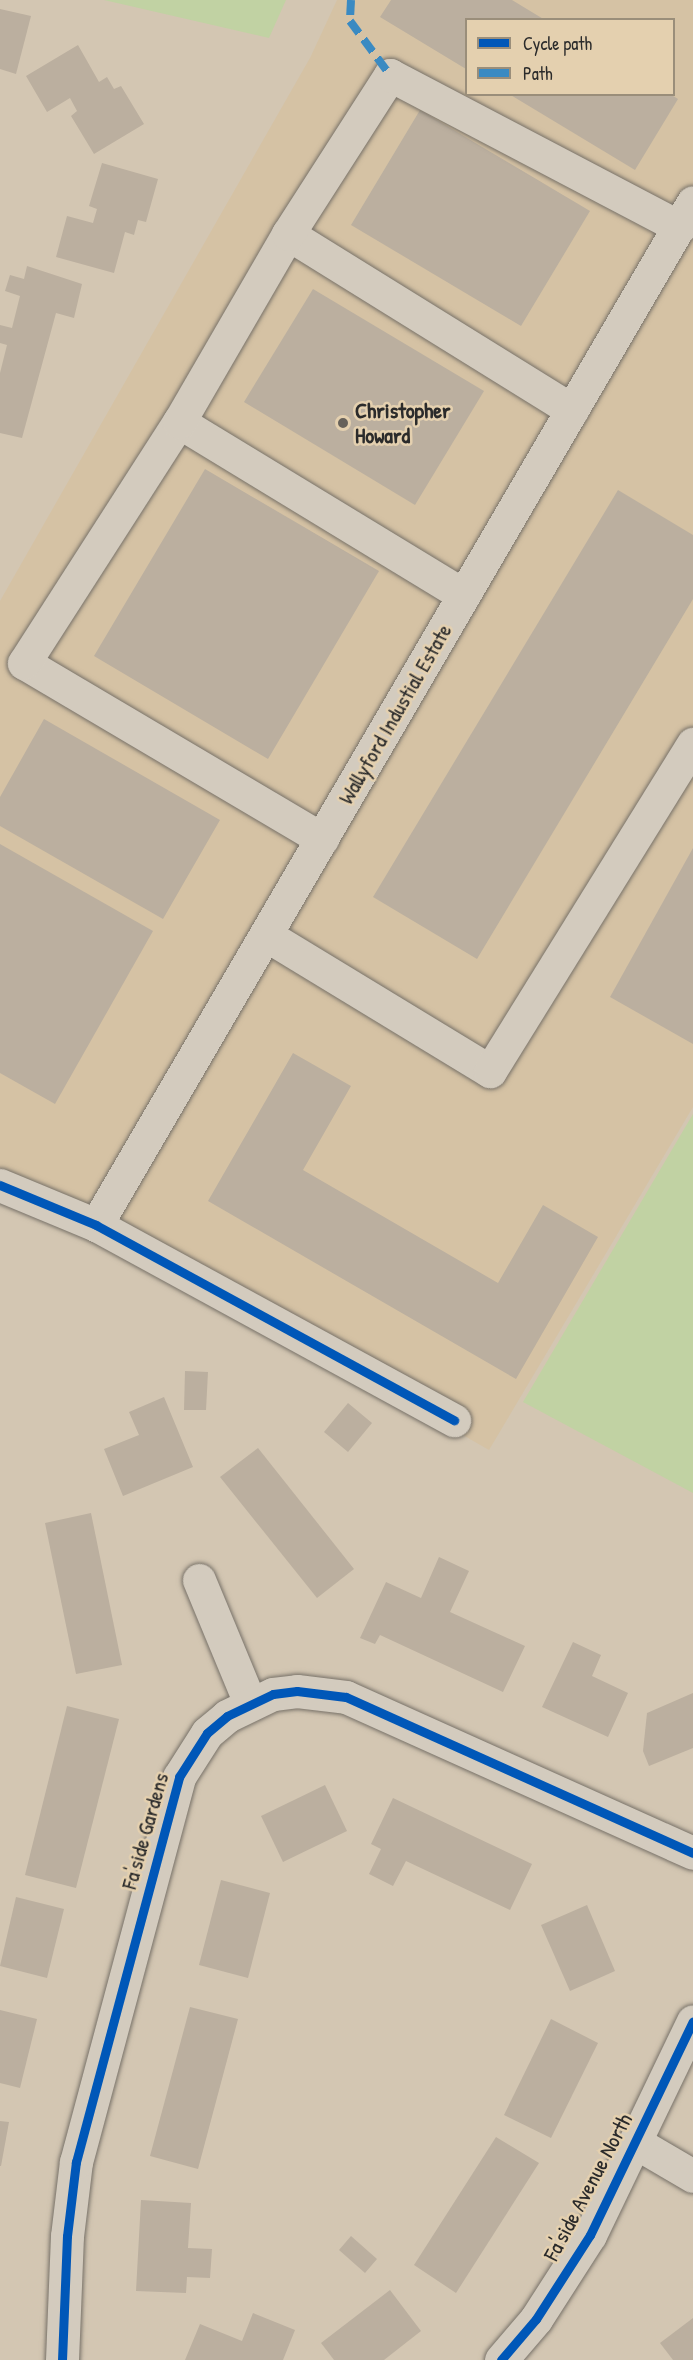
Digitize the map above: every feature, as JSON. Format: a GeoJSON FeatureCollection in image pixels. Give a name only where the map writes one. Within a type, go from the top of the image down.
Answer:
{"type":"FeatureCollection","features":[{"type":"Feature","properties":{"kind":"street"},"geometry":{"type":"LineString","coordinates":[[322,839],[24,663],[179,422],[288,234],[390,75],[689,209]]}},
{"type":"Feature","properties":{"kind":"street","name":"Wallyford Industial Estate"},"geometry":{"type":"LineString","coordinates":[[96,1225],[689,209]]}},
{"type":"Feature","properties":{"kind":"street"},"geometry":{"type":"LineString","coordinates":[[288,234],[572,410]]}},
{"type":"Feature","properties":{"kind":"street"},"geometry":{"type":"LineString","coordinates":[[179,422],[464,595]]}},
{"type":"Feature","properties":{"kind":"street"},"geometry":{"type":"LineString","coordinates":[[266,935],[490,1071],[693,744]]}},
{"type":"Feature","properties":{"kind":"street"},"geometry":{"type":"LineString","coordinates":[[0,1185],[96,1225],[454,1420]]}},
{"type":"Feature","properties":{"kind":"street"},"geometry":{"type":"LineString","coordinates":[[199,1580],[250,1703]]}},
{"type":"Feature","properties":{"kind":"street","name":"Fa'side Gardens"},"geometry":{"type":"LineString","coordinates":[[62,2360],[67,2236],[76,2162],[179,1777],[207,1733],[250,1703],[297,1691],[346,1697],[693,1853]]}},
{"type":"Feature","properties":{"kind":"street","name":"Fa'side Avenue North"},"geometry":{"type":"LineString","coordinates":[[501,2360],[537,2319],[590,2235],[693,2021]]}},
{"type":"Feature","properties":{"kind":"street"},"geometry":{"type":"LineString","coordinates":[[635,2142],[693,2176]]}},
{"type":"Feature","properties":{"kind":"shaded area"},"geometry":{"type":"Polygon","coordinates":[[[337,0],[693,0],[693,1107],[489,1450],[0,1170],[0,601],[310,58],[337,0]]]}},
{"type":"Feature","properties":{"kind":"green space"},"geometry":{"type":"Polygon","coordinates":[[[104,0],[286,0],[269,38],[104,0]]]}},
{"type":"Feature","properties":{"kind":"green space"},"geometry":{"type":"Polygon","coordinates":[[[693,1114],[693,1493],[523,1402],[693,1114]]]}},
{"type":"Feature","properties":{"kind":"building"},"geometry":{"type":"Polygon","coordinates":[[[391,0],[512,0],[542,18],[465,18],[465,68],[380,17],[391,0]]]}},
{"type":"Feature","properties":{"kind":"building"},"geometry":{"type":"Polygon","coordinates":[[[0,9],[31,16],[16,74],[0,69],[0,9]]]}},
{"type":"Feature","properties":{"kind":"building"},"geometry":{"type":"Polygon","coordinates":[[[78,45],[99,82],[107,77],[114,89],[121,86],[144,124],[94,154],[71,116],[77,111],[70,98],[47,112],[26,76],[78,45]]]}},
{"type":"Feature","properties":{"kind":"building"},"geometry":{"type":"Polygon","coordinates":[[[512,96],[673,96],[678,99],[635,170],[512,96]]]}},
{"type":"Feature","properties":{"kind":"building"},"geometry":{"type":"Polygon","coordinates":[[[420,110],[590,211],[521,326],[351,225],[420,110]]]}},
{"type":"Feature","properties":{"kind":"building"},"geometry":{"type":"Polygon","coordinates":[[[102,163],[158,179],[146,222],[138,220],[134,235],[125,232],[114,273],[56,257],[67,216],[93,223],[97,209],[89,206],[102,163]]]}},
{"type":"Feature","properties":{"kind":"building"},"geometry":{"type":"Polygon","coordinates":[[[27,266],[82,284],[74,318],[56,313],[22,438],[0,433],[0,373],[7,345],[0,343],[0,325],[12,328],[20,296],[5,291],[10,275],[24,279],[27,266]]]}},
{"type":"Feature","properties":{"kind":"building"},"geometry":{"type":"Polygon","coordinates":[[[313,289],[484,391],[415,505],[244,402],[313,289]]]}},
{"type":"Feature","properties":{"kind":"building"},"geometry":{"type":"Polygon","coordinates":[[[205,469],[379,571],[268,759],[94,656],[205,469]]]}},
{"type":"Feature","properties":{"kind":"building"},"geometry":{"type":"Polygon","coordinates":[[[618,490],[693,535],[693,599],[477,959],[373,897],[618,490]]]}},
{"type":"Feature","properties":{"kind":"building"},"geometry":{"type":"Polygon","coordinates":[[[44,719],[220,820],[163,919],[0,826],[0,797],[44,719]]]}},
{"type":"Feature","properties":{"kind":"building"},"geometry":{"type":"Polygon","coordinates":[[[0,844],[153,931],[55,1104],[0,1073],[0,844]]]}},
{"type":"Feature","properties":{"kind":"building"},"geometry":{"type":"Polygon","coordinates":[[[693,848],[693,1044],[610,997],[693,848]]]}},
{"type":"Feature","properties":{"kind":"building"},"geometry":{"type":"Polygon","coordinates":[[[293,1053],[351,1086],[303,1170],[498,1283],[543,1205],[598,1237],[516,1379],[208,1201],[293,1053]]]}},
{"type":"Feature","properties":{"kind":"building"},"geometry":{"type":"Polygon","coordinates":[[[185,1371],[208,1372],[206,1410],[184,1410],[185,1371]]]}},
{"type":"Feature","properties":{"kind":"building"},"geometry":{"type":"Polygon","coordinates":[[[164,1397],[193,1467],[123,1496],[104,1449],[139,1435],[129,1412],[164,1397]]]}},
{"type":"Feature","properties":{"kind":"building"},"geometry":{"type":"Polygon","coordinates":[[[348,1403],[372,1423],[348,1452],[324,1432],[348,1403]]]}},
{"type":"Feature","properties":{"kind":"building"},"geometry":{"type":"Polygon","coordinates":[[[258,1448],[354,1569],[317,1598],[220,1477],[258,1448]]]}},
{"type":"Feature","properties":{"kind":"building"},"geometry":{"type":"Polygon","coordinates":[[[91,1513],[122,1665],[76,1674],[45,1523],[91,1513]]]}},
{"type":"Feature","properties":{"kind":"building"},"geometry":{"type":"Polygon","coordinates":[[[439,1557],[469,1571],[450,1612],[525,1646],[503,1692],[380,1635],[375,1644],[360,1638],[386,1582],[421,1598],[439,1557]]]}},
{"type":"Feature","properties":{"kind":"building"},"geometry":{"type":"Polygon","coordinates":[[[573,1642],[601,1655],[592,1676],[628,1693],[608,1737],[542,1707],[573,1642]]]}},
{"type":"Feature","properties":{"kind":"building"},"geometry":{"type":"Polygon","coordinates":[[[693,1693],[693,1748],[649,1766],[643,1751],[647,1713],[693,1693]]]}},
{"type":"Feature","properties":{"kind":"building"},"geometry":{"type":"Polygon","coordinates":[[[67,1706],[119,1719],[76,1888],[25,1875],[67,1706]]]}},
{"type":"Feature","properties":{"kind":"building"},"geometry":{"type":"Polygon","coordinates":[[[325,1785],[347,1831],[283,1862],[261,1816],[325,1785]]]}},
{"type":"Feature","properties":{"kind":"building"},"geometry":{"type":"Polygon","coordinates":[[[393,1798],[532,1864],[510,1910],[406,1861],[393,1886],[369,1874],[381,1849],[371,1844],[393,1798]]]}},
{"type":"Feature","properties":{"kind":"building"},"geometry":{"type":"Polygon","coordinates":[[[221,1880],[270,1893],[248,1978],[199,1965],[221,1880]]]}},
{"type":"Feature","properties":{"kind":"building"},"geometry":{"type":"Polygon","coordinates":[[[16,1897],[64,1909],[47,1978],[0,1966],[16,1897]]]}},
{"type":"Feature","properties":{"kind":"building"},"geometry":{"type":"Polygon","coordinates":[[[587,1905],[615,1971],[570,1991],[541,1925],[587,1905]]]}},
{"type":"Feature","properties":{"kind":"building"},"geometry":{"type":"Polygon","coordinates":[[[190,2007],[238,2019],[198,2169],[150,2156],[190,2007]]]}},
{"type":"Feature","properties":{"kind":"building"},"geometry":{"type":"Polygon","coordinates":[[[0,2010],[37,2019],[20,2088],[0,2083],[0,2010]]]}},
{"type":"Feature","properties":{"kind":"building"},"geometry":{"type":"Polygon","coordinates":[[[551,2019],[598,2043],[551,2138],[504,2115],[551,2019]]]}},
{"type":"Feature","properties":{"kind":"building"},"geometry":{"type":"Polygon","coordinates":[[[0,2121],[9,2122],[1,2166],[0,2166],[0,2121]]]}},
{"type":"Feature","properties":{"kind":"building"},"geometry":{"type":"Polygon","coordinates":[[[496,2137],[539,2163],[456,2293],[414,2265],[496,2137]]]}},
{"type":"Feature","properties":{"kind":"building"},"geometry":{"type":"Polygon","coordinates":[[[141,2200],[191,2203],[188,2248],[212,2249],[210,2278],[187,2277],[186,2293],[136,2291],[141,2200]]]}},
{"type":"Feature","properties":{"kind":"building"},"geometry":{"type":"Polygon","coordinates":[[[351,2236],[377,2259],[365,2273],[339,2250],[351,2236]]]}},
{"type":"Feature","properties":{"kind":"building"},"geometry":{"type":"Polygon","coordinates":[[[390,2290],[421,2331],[384,2360],[334,2360],[321,2343],[390,2290]]]}},
{"type":"Feature","properties":{"kind":"building"},"geometry":{"type":"Polygon","coordinates":[[[253,2313],[295,2330],[283,2360],[185,2360],[200,2324],[242,2341],[253,2313]]]}},
{"type":"Feature","properties":{"kind":"building"},"geometry":{"type":"Polygon","coordinates":[[[693,2318],[693,2360],[673,2360],[660,2343],[693,2318]]]}},
{"type":"Feature","properties":{"kind":"marked path"},"geometry":{"type":"LineString","coordinates":[[351,0],[350,21],[390,75]]}},
{"type":"Feature","properties":{"kind":"cycle path"},"geometry":{"type":"LineString","coordinates":[[0,1185],[96,1225],[454,1420]]}},
{"type":"Feature","properties":{"kind":"cycle path"},"geometry":{"type":"LineString","coordinates":[[62,2360],[67,2236],[76,2162],[179,1777],[207,1733],[227,1716],[273,1694],[297,1691],[346,1697],[693,1853]]}},
{"type":"Feature","properties":{"kind":"cycle path"},"geometry":{"type":"LineString","coordinates":[[501,2360],[536,2319],[590,2235],[693,2021]]}},
{"type":"Feature","properties":{"kind":"place","name":"Christopher Howard"},"geometry":{"type":"Point","coordinates":[343,423]}}]}
